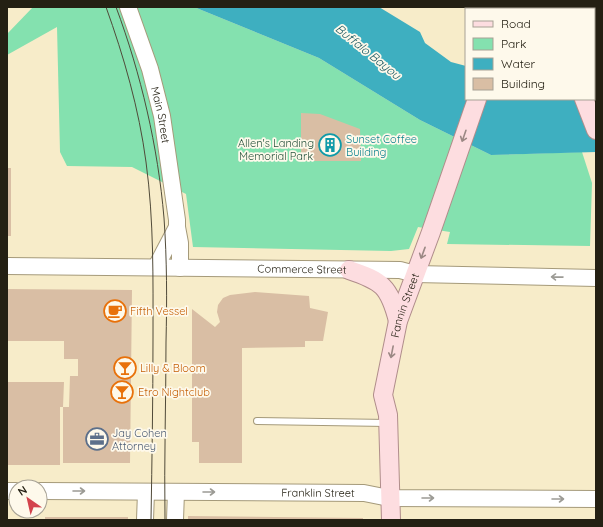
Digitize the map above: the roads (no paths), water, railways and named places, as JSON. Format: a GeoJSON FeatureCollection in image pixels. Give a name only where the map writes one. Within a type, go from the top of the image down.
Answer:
{"type":"FeatureCollection","features":[{"type":"Feature","properties":{"kind":"main road","name":"Main Street"},"geometry":{"type":"LineString","coordinates":[[128,7],[150,69],[162,116],[180,243],[180,268]]}},
{"type":"Feature","properties":{"kind":"main road","name":"Fannin Street"},"geometry":{"type":"LineString","coordinates":[[391,520],[389,498],[390,461],[388,415],[383,395],[398,321],[431,232],[477,100]]}},
{"type":"Feature","properties":{"kind":"main road"},"geometry":{"type":"LineString","coordinates":[[584,100],[596,130]]}},
{"type":"Feature","properties":{"kind":"main road"},"geometry":{"type":"LineString","coordinates":[[156,267],[177,224]]}},
{"type":"Feature","properties":{"kind":"main road","name":"Commerce Street"},"geometry":{"type":"LineString","coordinates":[[7,266],[400,270],[415,274],[596,278]]}},
{"type":"Feature","properties":{"kind":"main road"},"geometry":{"type":"LineString","coordinates":[[349,270],[369,276],[381,284],[391,297],[398,321]]}},
{"type":"Feature","properties":{"kind":"main road","name":"Franklin Street"},"geometry":{"type":"LineString","coordinates":[[48,491],[364,493],[389,498],[596,499]]}},
{"type":"Feature","properties":{"kind":"main road"},"geometry":{"type":"LineString","coordinates":[[145,520],[146,492]]}},
{"type":"Feature","properties":{"kind":"main road"},"geometry":{"type":"LineString","coordinates":[[175,520],[176,492]]}},
{"type":"Feature","properties":{"kind":"lane"},"geometry":{"type":"LineString","coordinates":[[257,421],[388,423]]}},
{"type":"Feature","properties":{"kind":"water","name":"Buffalo Bayou"},"geometry":{"type":"Polygon","coordinates":[[[194,7],[379,7],[420,32],[425,43],[451,62],[465,66],[465,100],[595,100],[596,86],[596,152],[491,155],[420,120],[319,58],[194,7]]]}},
{"type":"Feature","properties":{"kind":"tram line"},"geometry":{"type":"LineString","coordinates":[[106,7],[125,64],[135,103],[143,142],[149,184],[153,272],[151,520]]}},
{"type":"Feature","properties":{"kind":"tram line"},"geometry":{"type":"LineString","coordinates":[[116,7],[141,84],[153,138],[164,218],[167,296],[165,520]]}},
{"type":"Feature","properties":{"kind":"place","name":"Sunset Coffee Building"},"geometry":{"type":"Point","coordinates":[330,145]}},
{"type":"Feature","properties":{"kind":"place","name":"Fifth Vessel"},"geometry":{"type":"Point","coordinates":[115,311]}},
{"type":"Feature","properties":{"kind":"place","name":"Lilly & Bloom"},"geometry":{"type":"Point","coordinates":[125,368]}},
{"type":"Feature","properties":{"kind":"place","name":"Etro Nightclub"},"geometry":{"type":"Point","coordinates":[122,392]}},
{"type":"Feature","properties":{"kind":"place","name":"Jay Cohen Attorney"},"geometry":{"type":"Point","coordinates":[97,439]}},
{"type":"Feature","properties":{"kind":"park label","name":"Allen's Landing Memorial Park"},"geometry":{"type":"Point","coordinates":[276,149]}}]}
